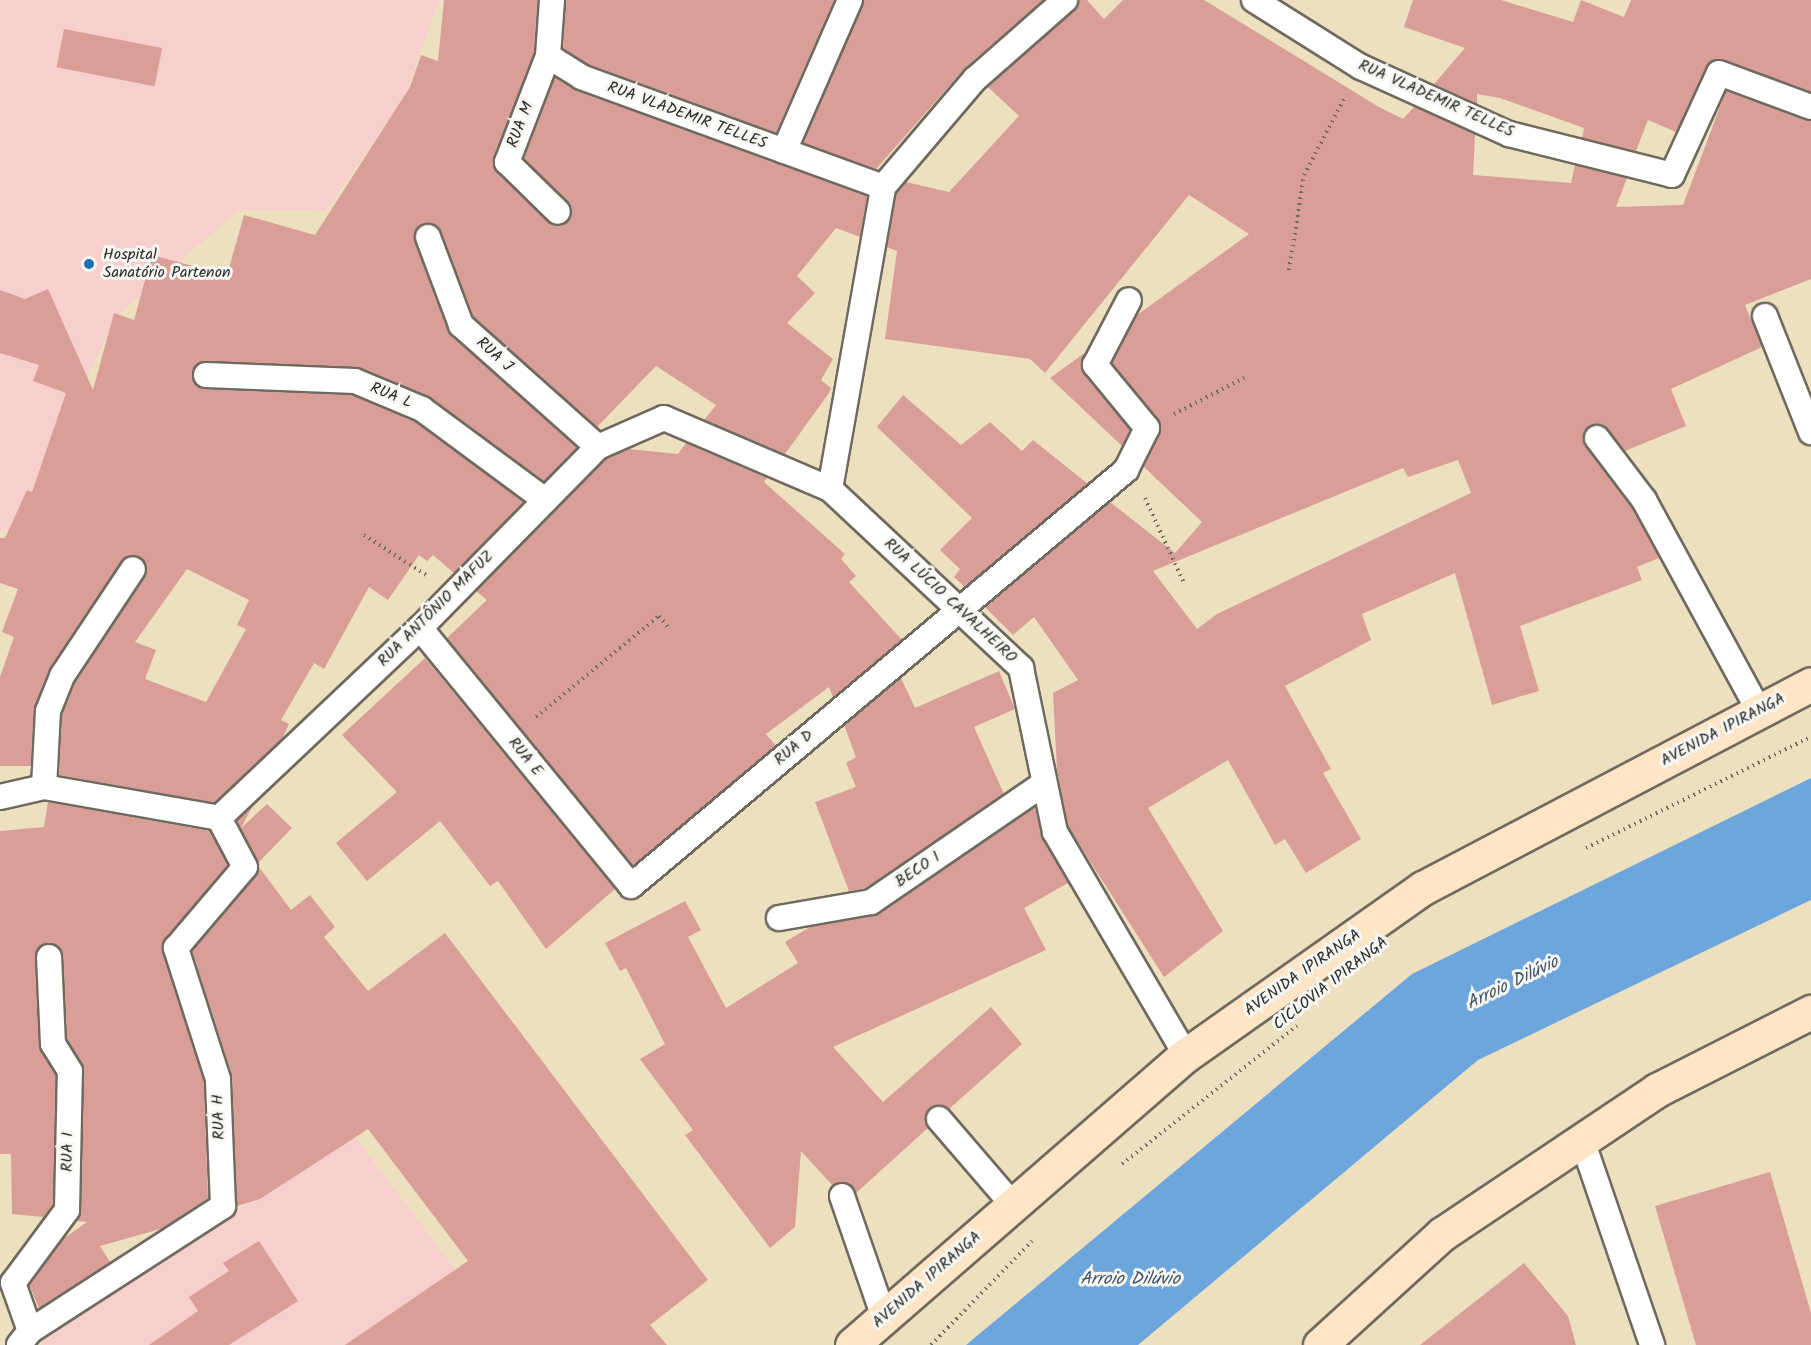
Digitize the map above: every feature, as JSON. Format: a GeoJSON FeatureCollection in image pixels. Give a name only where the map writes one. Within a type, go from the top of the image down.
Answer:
{"type":"FeatureCollection","features":[{"type":"Feature","properties":{"kind":"main road","name":"AVENIDA IPIRANGA"},"geometry":{"type":"LineString","coordinates":[[852,1345],[1186,1055],[1423,888],[1811,684]]}},
{"type":"Feature","properties":{"kind":"main road"},"geometry":{"type":"LineString","coordinates":[[1320,1345],[1442,1234],[1657,1090],[1811,1012]]}},
{"type":"Feature","properties":{"kind":"lane"},"geometry":{"type":"LineString","coordinates":[[548,56],[552,0]]}},
{"type":"Feature","properties":{"kind":"lane"},"geometry":{"type":"LineString","coordinates":[[784,151],[850,0]]}},
{"type":"Feature","properties":{"kind":"lane"},"geometry":{"type":"LineString","coordinates":[[830,489],[883,187],[975,79],[1065,0]]}},
{"type":"Feature","properties":{"kind":"lane","name":"RUA VLADEMIR TELLES"},"geometry":{"type":"LineString","coordinates":[[1254,0],[1361,67],[1509,134],[1672,175],[1719,73],[1811,107]]}},
{"type":"Feature","properties":{"kind":"lane","name":"RUA VLADEMIR TELLES"},"geometry":{"type":"LineString","coordinates":[[548,56],[581,77],[883,187]]}},
{"type":"Feature","properties":{"kind":"lane","name":"RUA M"},"geometry":{"type":"LineString","coordinates":[[548,56],[507,162],[558,212]]}},
{"type":"Feature","properties":{"kind":"lane","name":"RUA J"},"geometry":{"type":"LineString","coordinates":[[428,237],[461,325],[598,447]]}},
{"type":"Feature","properties":{"kind":"lane"},"geometry":{"type":"LineString","coordinates":[[1126,470],[1147,428],[1095,364],[1129,300]]}},
{"type":"Feature","properties":{"kind":"lane"},"geometry":{"type":"LineString","coordinates":[[1765,316],[1811,432]]}},
{"type":"Feature","properties":{"kind":"lane","name":"RUA L"},"geometry":{"type":"LineString","coordinates":[[206,375],[355,381],[422,409],[545,500]]}},
{"type":"Feature","properties":{"kind":"lane","name":"RUA LÚCIO CAVALHEIRO"},"geometry":{"type":"LineString","coordinates":[[664,418],[830,489],[1021,668],[1037,729],[1042,785],[1055,832],[1186,1055]]}},
{"type":"Feature","properties":{"kind":"lane","name":"RUA ANTÔNIO MAFUZ"},"geometry":{"type":"LineString","coordinates":[[219,818],[420,628],[598,447],[664,418]]}},
{"type":"Feature","properties":{"kind":"lane"},"geometry":{"type":"LineString","coordinates":[[1597,438],[1648,507],[1759,711]]}},
{"type":"Feature","properties":{"kind":"lane","name":"RUA D"},"geometry":{"type":"LineString","coordinates":[[631,886],[1126,470]]}},
{"type":"Feature","properties":{"kind":"lane"},"geometry":{"type":"LineString","coordinates":[[44,787],[48,711],[62,676],[133,569]]}},
{"type":"Feature","properties":{"kind":"lane","name":"RUA E"},"geometry":{"type":"LineString","coordinates":[[420,628],[631,886]]}},
{"type":"Feature","properties":{"kind":"lane","name":"BECO 1"},"geometry":{"type":"LineString","coordinates":[[778,918],[871,902],[1042,785]]}},
{"type":"Feature","properties":{"kind":"lane"},"geometry":{"type":"LineString","coordinates":[[0,797],[44,787],[219,818]]}},
{"type":"Feature","properties":{"kind":"lane","name":"RUA H"},"geometry":{"type":"LineString","coordinates":[[24,1338],[223,1206],[218,1079],[176,948],[245,867],[219,818]]}},
{"type":"Feature","properties":{"kind":"lane","name":"RUA I"},"geometry":{"type":"LineString","coordinates":[[24,1338],[13,1283],[67,1210],[70,1071],[53,1044],[48,957]]}},
{"type":"Feature","properties":{"kind":"lane"},"geometry":{"type":"LineString","coordinates":[[939,1119],[1013,1205]]}},
{"type":"Feature","properties":{"kind":"lane"},"geometry":{"type":"LineString","coordinates":[[1582,1140],[1652,1345]]}},
{"type":"Feature","properties":{"kind":"lane"},"geometry":{"type":"LineString","coordinates":[[842,1196],[884,1317]]}},
{"type":"Feature","properties":{"kind":"path"},"geometry":{"type":"LineString","coordinates":[[1288,270],[1304,175],[1361,67]]}},
{"type":"Feature","properties":{"kind":"path"},"geometry":{"type":"LineString","coordinates":[[1147,428],[1244,378]]}},
{"type":"Feature","properties":{"kind":"path"},"geometry":{"type":"LineString","coordinates":[[1126,470],[1157,514],[1184,583]]}},
{"type":"Feature","properties":{"kind":"path"},"geometry":{"type":"LineString","coordinates":[[364,535],[453,592]]}},
{"type":"Feature","properties":{"kind":"path"},"geometry":{"type":"LineString","coordinates":[[510,738],[659,616],[668,627]]}},
{"type":"Feature","properties":{"kind":"path"},"geometry":{"type":"LineString","coordinates":[[1577,852],[1811,737]]}},
{"type":"Feature","properties":{"kind":"path","name":"CICLOVIA IPIRANGA"},"geometry":{"type":"LineString","coordinates":[[1118,1167],[1305,1020]]}},
{"type":"Feature","properties":{"kind":"path"},"geometry":{"type":"LineString","coordinates":[[931,1345],[1037,1237]]}},
{"type":"Feature","properties":{"kind":"shaded area","name":"Hospital Sanatório Partenon"},"geometry":{"type":"Polygon","coordinates":[[[0,0],[439,0],[405,96],[326,211],[239,210],[117,316],[13,528],[0,531],[0,0]]]}},
{"type":"Feature","properties":{"kind":"shaded area"},"geometry":{"type":"Polygon","coordinates":[[[353,1134],[512,1345],[42,1345],[49,1332],[353,1134]]]}},
{"type":"Feature","properties":{"kind":"water","name":"Arroio Dilúvio"},"geometry":{"type":"Polygon","coordinates":[[[1811,778],[1811,900],[1478,1060],[1138,1345],[966,1345],[1412,974],[1811,778]]]}},
{"type":"Feature","properties":{"kind":"building"},"geometry":{"type":"Polygon","coordinates":[[[444,0],[538,0],[534,53],[493,164],[554,226],[568,222],[572,208],[524,158],[555,77],[576,90],[867,196],[860,237],[836,228],[797,276],[815,293],[787,323],[833,359],[821,380],[831,388],[829,393],[785,454],[704,420],[716,405],[656,366],[597,427],[473,317],[441,232],[422,224],[415,242],[451,335],[577,448],[544,482],[430,397],[360,368],[199,363],[193,381],[205,389],[352,395],[415,421],[524,502],[454,573],[433,555],[427,561],[419,555],[388,600],[369,587],[324,669],[314,663],[281,720],[289,724],[282,739],[214,803],[59,775],[62,714],[75,683],[147,570],[141,558],[126,557],[49,671],[34,710],[31,766],[0,766],[0,677],[14,637],[2,632],[18,589],[0,583],[0,538],[5,538],[27,490],[32,492],[66,393],[33,381],[39,365],[0,353],[0,290],[25,299],[48,289],[93,390],[114,313],[134,320],[152,255],[227,275],[244,215],[315,235],[410,87],[421,55],[438,61],[444,0]],[[187,569],[135,642],[156,650],[145,679],[206,702],[246,629],[237,625],[249,600],[187,569]]]}},
{"type":"Feature","properties":{"kind":"building"},"geometry":{"type":"Polygon","coordinates":[[[566,0],[834,0],[776,133],[587,64],[563,49],[566,0]]]}},
{"type":"Feature","properties":{"kind":"building"},"geometry":{"type":"Polygon","coordinates":[[[864,0],[1043,0],[965,68],[876,169],[803,143],[864,0]]]}},
{"type":"Feature","properties":{"kind":"building"},"geometry":{"type":"Polygon","coordinates":[[[1079,0],[1087,0],[1104,19],[1123,0],[1204,0],[1379,107],[1403,119],[1414,107],[1475,134],[1473,175],[1571,183],[1575,165],[1627,178],[1616,207],[1683,205],[1726,91],[1811,121],[1811,279],[1745,305],[1762,347],[1671,389],[1686,426],[1625,451],[1603,425],[1595,424],[1584,433],[1586,447],[1632,508],[1659,558],[1637,567],[1642,580],[1520,626],[1539,691],[1492,705],[1455,573],[1362,614],[1371,640],[1285,686],[1331,769],[1323,773],[1361,839],[1306,873],[1285,839],[1275,845],[1228,760],[1148,808],[1223,931],[1164,977],[1068,827],[1057,770],[1053,693],[1078,680],[1034,617],[1013,635],[985,607],[1110,502],[1175,553],[1202,522],[1144,467],[1161,426],[1112,363],[1137,315],[1249,234],[1189,195],[1045,373],[1030,359],[885,339],[897,251],[887,247],[896,193],[906,182],[949,192],[1019,116],[988,87],[1074,11],[1079,0]],[[1458,460],[1408,477],[1403,468],[1153,571],[1197,629],[1217,614],[1471,493],[1458,460]]]}},
{"type":"Feature","properties":{"kind":"building"},"geometry":{"type":"Polygon","coordinates":[[[1413,0],[1501,0],[1573,22],[1581,0],[1624,17],[1631,0],[1811,0],[1811,92],[1716,59],[1706,67],[1676,132],[1648,120],[1636,151],[1582,138],[1584,128],[1500,98],[1477,94],[1477,104],[1434,84],[1465,48],[1404,27],[1413,0]]]}},
{"type":"Feature","properties":{"kind":"building"},"geometry":{"type":"Polygon","coordinates":[[[64,29],[162,48],[155,86],[57,67],[64,29]]]}},
{"type":"Feature","properties":{"kind":"building"},"geometry":{"type":"Polygon","coordinates":[[[1086,352],[1084,374],[1130,430],[1122,446],[1050,378],[1086,352]]]}},
{"type":"Feature","properties":{"kind":"building"},"geometry":{"type":"Polygon","coordinates":[[[903,395],[961,445],[990,422],[1022,451],[1033,440],[1088,484],[965,587],[954,577],[960,569],[940,550],[972,518],[877,427],[903,395]]]}},
{"type":"Feature","properties":{"kind":"building"},"geometry":{"type":"Polygon","coordinates":[[[686,443],[767,478],[764,482],[845,554],[841,559],[856,576],[849,582],[902,640],[833,697],[829,687],[766,734],[776,746],[633,866],[447,638],[487,600],[476,591],[606,459],[628,449],[678,454],[686,443]]]}},
{"type":"Feature","properties":{"kind":"building"},"geometry":{"type":"Polygon","coordinates":[[[425,658],[615,889],[546,949],[498,881],[490,886],[440,821],[367,881],[336,843],[397,792],[342,735],[425,658]]]}},
{"type":"Feature","properties":{"kind":"building"},"geometry":{"type":"Polygon","coordinates":[[[999,671],[1015,709],[974,727],[1004,794],[866,888],[849,891],[815,802],[856,787],[846,763],[856,757],[844,725],[901,678],[915,708],[999,671]]]}},
{"type":"Feature","properties":{"kind":"building"},"geometry":{"type":"Polygon","coordinates":[[[48,802],[210,831],[228,865],[162,946],[204,1082],[208,1198],[164,1228],[100,1246],[110,1262],[39,1308],[29,1285],[63,1239],[87,1222],[77,1221],[84,1071],[67,1040],[63,956],[48,943],[35,958],[39,1045],[56,1075],[53,1205],[44,1217],[12,1214],[11,1154],[0,1154],[0,831],[44,827],[48,802]]]}},
{"type":"Feature","properties":{"kind":"building"},"geometry":{"type":"Polygon","coordinates":[[[267,804],[292,828],[258,863],[237,821],[253,805],[241,828],[267,804]]]}},
{"type":"Feature","properties":{"kind":"building"},"geometry":{"type":"Polygon","coordinates":[[[1035,807],[1043,839],[1068,883],[1024,908],[1046,950],[833,1047],[883,1102],[991,1007],[1022,1044],[949,1109],[929,1109],[928,1128],[856,1193],[845,1182],[833,1186],[801,1151],[795,1227],[770,1248],[685,1135],[693,1130],[640,1059],[665,1044],[626,968],[620,971],[605,943],[685,901],[701,930],[688,937],[726,1008],[798,963],[785,942],[810,927],[879,914],[1035,807]]]}},
{"type":"Feature","properties":{"kind":"building"},"geometry":{"type":"Polygon","coordinates":[[[259,867],[291,910],[310,895],[335,927],[324,937],[368,991],[445,933],[708,1280],[650,1325],[667,1345],[345,1345],[468,1261],[368,1129],[260,1199],[237,1206],[232,1075],[192,951],[259,867]]]}},
{"type":"Feature","properties":{"kind":"building"},"geometry":{"type":"Polygon","coordinates":[[[1770,1172],[1811,1313],[1811,1345],[1696,1345],[1655,1206],[1770,1172]]]}},
{"type":"Feature","properties":{"kind":"building"},"geometry":{"type":"Polygon","coordinates":[[[259,1241],[298,1301],[229,1345],[149,1345],[198,1311],[189,1297],[229,1271],[223,1263],[259,1241]]]}},
{"type":"Feature","properties":{"kind":"building"},"geometry":{"type":"Polygon","coordinates":[[[1524,1263],[1568,1316],[1576,1345],[1420,1345],[1524,1263]]]}},
{"type":"Feature","properties":{"kind":"place","name":"Hospital Sanatório Partenon"},"geometry":{"type":"Point","coordinates":[89,264]}}]}
